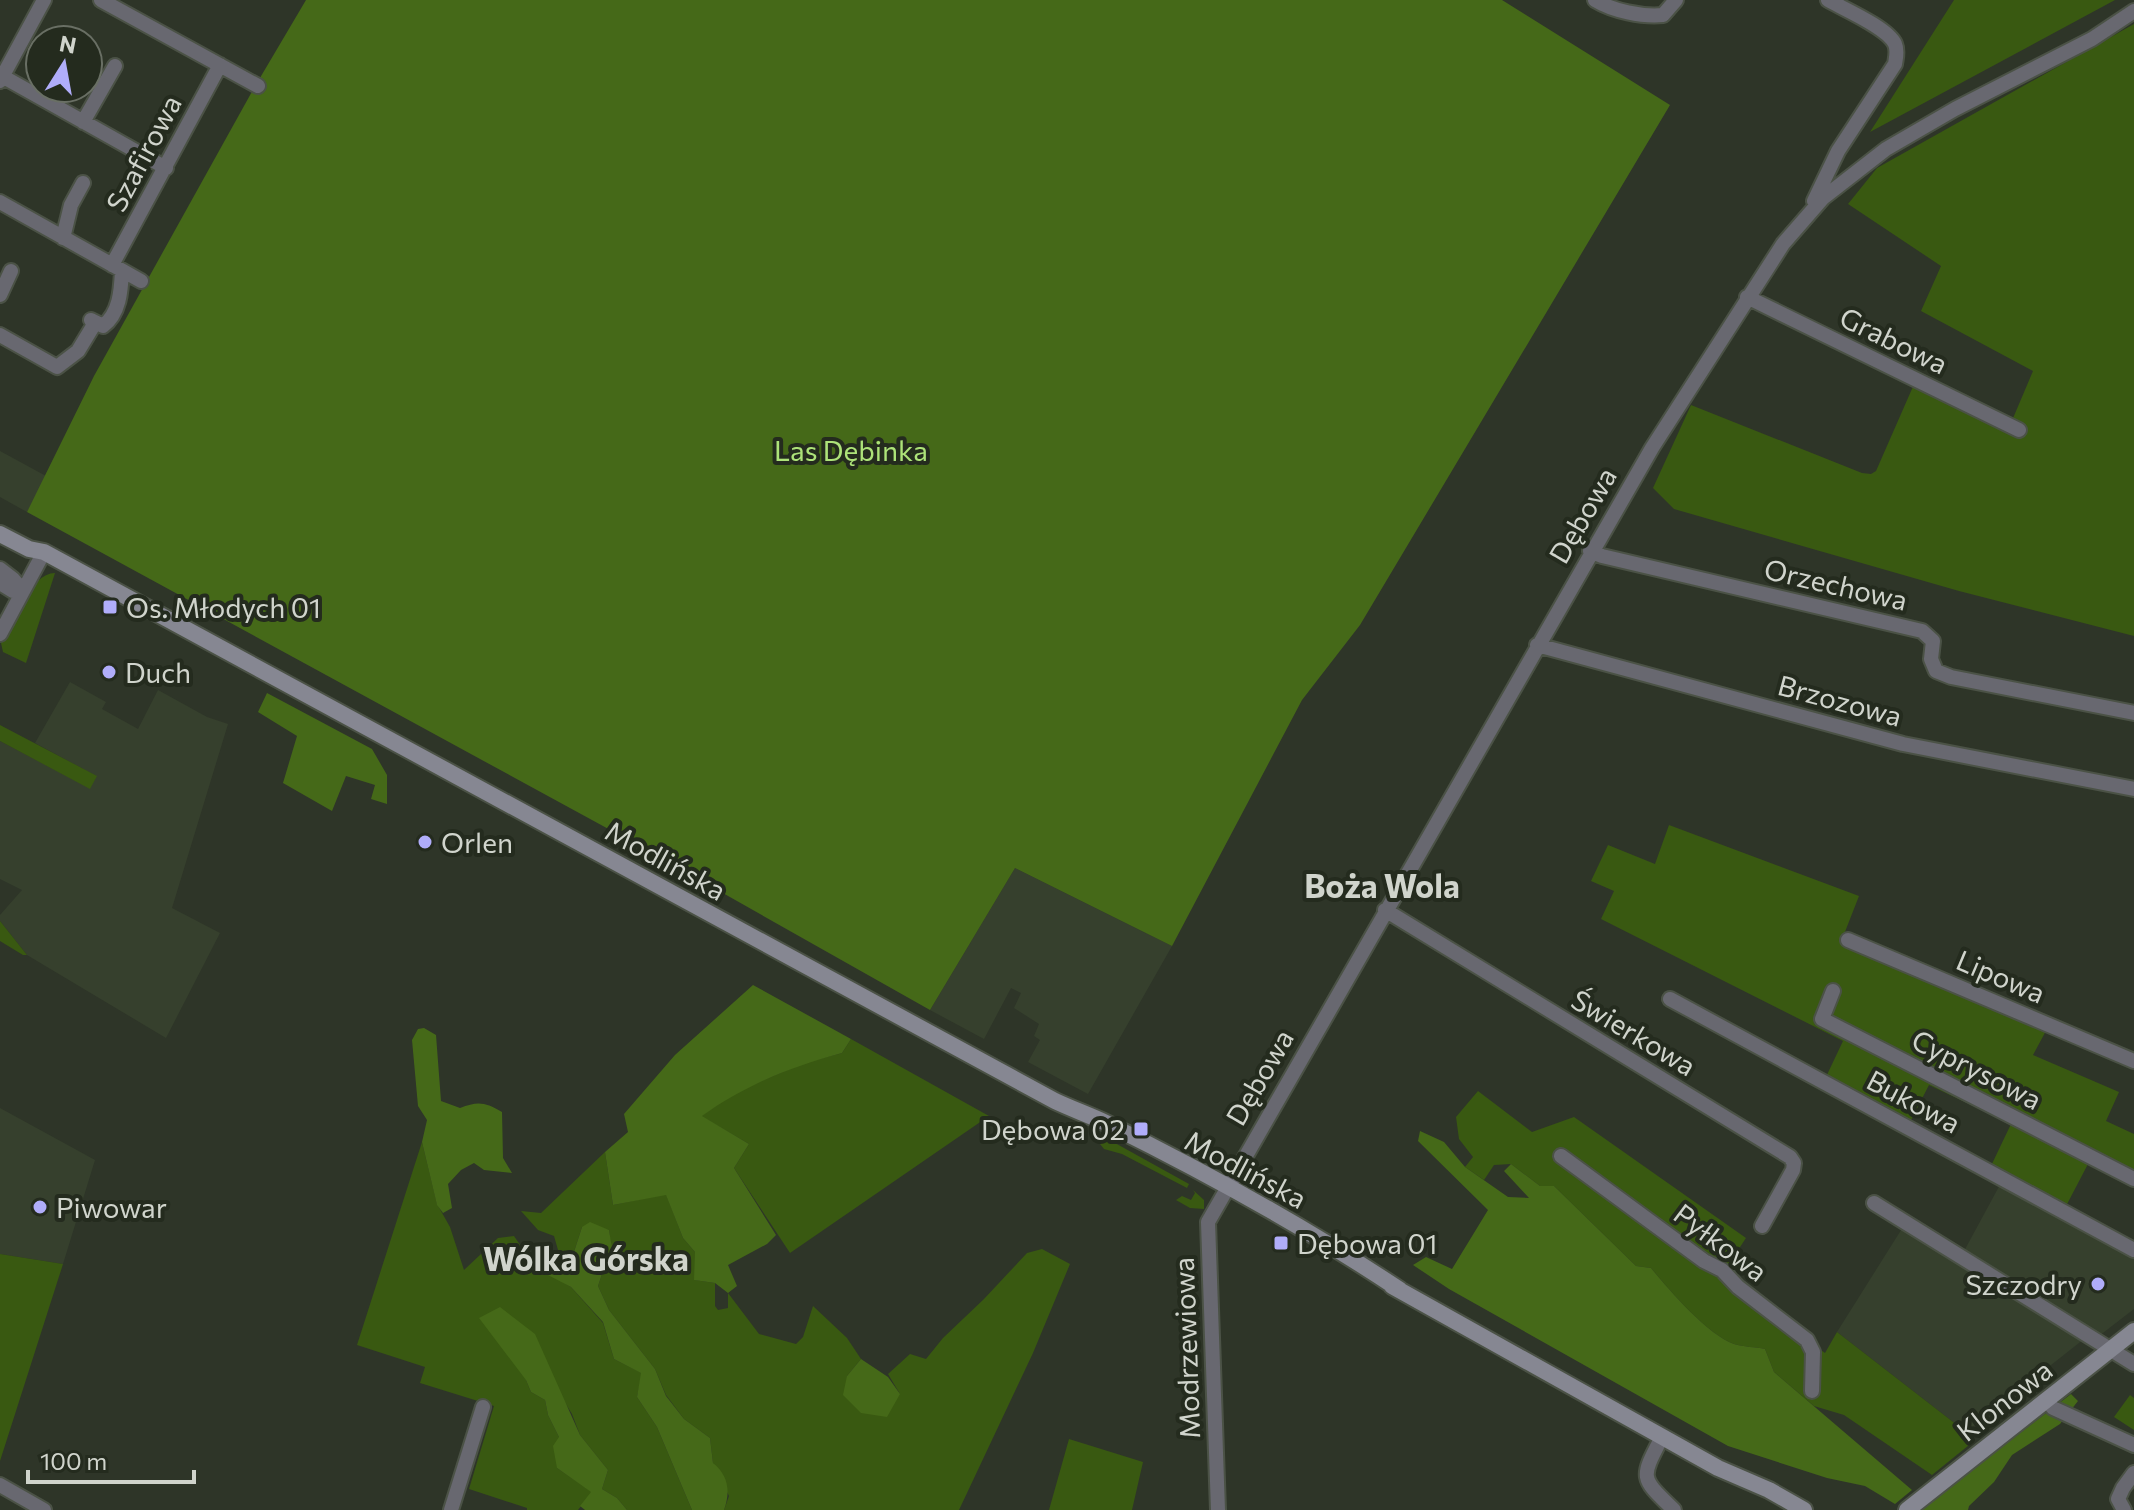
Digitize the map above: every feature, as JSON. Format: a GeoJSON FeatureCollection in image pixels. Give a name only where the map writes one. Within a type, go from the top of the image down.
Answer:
{"type":"FeatureCollection","features":[{"type":"Feature","properties":{"kind":"main road"},"geometry":{"type":"LineString","coordinates":[[0,523],[33,541],[44,552]]}},
{"type":"Feature","properties":{"kind":"main road"},"geometry":{"type":"LineString","coordinates":[[0,534],[29,549],[44,552]]}},
{"type":"Feature","properties":{"kind":"main road","name":"Modlińska"},"geometry":{"type":"LineString","coordinates":[[44,552],[1062,1104],[1103,1122],[1223,1192],[1341,1251],[1400,1290],[1718,1468],[1782,1510]]}},
{"type":"Feature","properties":{"kind":"main road","name":"Klonowa"},"geometry":{"type":"LineString","coordinates":[[1907,1510],[2134,1331]]}},
{"type":"Feature","properties":{"kind":"main road","name":"Modlińska"},"geometry":{"type":"LineString","coordinates":[[1718,1468],[1769,1490],[1804,1510]]}},
{"type":"Feature","properties":{"kind":"street"},"geometry":{"type":"LineString","coordinates":[[44,0],[1,78],[166,168]]}},
{"type":"Feature","properties":{"kind":"street"},"geometry":{"type":"LineString","coordinates":[[101,0],[258,86]]}},
{"type":"Feature","properties":{"kind":"street"},"geometry":{"type":"LineString","coordinates":[[1595,0],[1602,5],[1649,16],[1663,15],[1676,0]]}},
{"type":"Feature","properties":{"kind":"street"},"geometry":{"type":"LineString","coordinates":[[1807,216],[1838,151],[1895,64],[1897,53],[1894,42],[1886,33],[1828,0]]}},
{"type":"Feature","properties":{"kind":"street","name":"Dębowa"},"geometry":{"type":"LineString","coordinates":[[1223,1192],[1590,551],[1783,244],[1823,198],[1886,149],[1955,109],[2092,39],[2134,11]]}},
{"type":"Feature","properties":{"kind":"street","name":"Szafirowa"},"geometry":{"type":"LineString","coordinates":[[0,335],[57,367],[85,342],[93,321],[103,326],[111,319],[121,290],[117,268],[220,65]]}},
{"type":"Feature","properties":{"kind":"street"},"geometry":{"type":"LineString","coordinates":[[83,122],[115,66]]}},
{"type":"Feature","properties":{"kind":"street"},"geometry":{"type":"LineString","coordinates":[[63,238],[71,205],[83,183]]}},
{"type":"Feature","properties":{"kind":"street"},"geometry":{"type":"LineString","coordinates":[[0,202],[141,281]]}},
{"type":"Feature","properties":{"kind":"street"},"geometry":{"type":"LineString","coordinates":[[0,295],[11,271]]}},
{"type":"Feature","properties":{"kind":"street","name":"Grabowa"},"geometry":{"type":"LineString","coordinates":[[1747,297],[2019,430]]}},
{"type":"Feature","properties":{"kind":"street","name":"Orzechowa"},"geometry":{"type":"LineString","coordinates":[[1590,551],[1922,631],[1933,641],[1931,659],[1936,671],[1951,677],[2134,713]]}},
{"type":"Feature","properties":{"kind":"street"},"geometry":{"type":"LineString","coordinates":[[0,634],[44,552]]}},
{"type":"Feature","properties":{"kind":"street"},"geometry":{"type":"LineString","coordinates":[[0,569],[23,591]]}},
{"type":"Feature","properties":{"kind":"street"},"geometry":{"type":"LineString","coordinates":[[0,583],[13,591],[23,591]]}},
{"type":"Feature","properties":{"kind":"street","name":"Brzozowa"},"geometry":{"type":"LineString","coordinates":[[1537,645],[1903,744],[2134,789]]}},
{"type":"Feature","properties":{"kind":"street","name":"Świerkowa"},"geometry":{"type":"LineString","coordinates":[[1385,910],[1790,1157],[1794,1163],[1793,1170],[1762,1226]]}},
{"type":"Feature","properties":{"kind":"street","name":"Lipowa"},"geometry":{"type":"LineString","coordinates":[[1848,940],[2134,1061]]}},
{"type":"Feature","properties":{"kind":"street","name":"Cyprysowa"},"geometry":{"type":"LineString","coordinates":[[1833,991],[1822,1019],[2134,1179]]}},
{"type":"Feature","properties":{"kind":"street","name":"Bukowa"},"geometry":{"type":"LineString","coordinates":[[1670,999],[2134,1250]]}},
{"type":"Feature","properties":{"kind":"street","name":"Pyłkowa"},"geometry":{"type":"LineString","coordinates":[[1561,1156],[1704,1261],[1722,1270],[1738,1287],[1807,1340],[1813,1352],[1812,1391]]}},
{"type":"Feature","properties":{"kind":"street","name":"Modrzewiowa"},"geometry":{"type":"LineString","coordinates":[[1218,1510],[1208,1222],[1223,1192]]}},
{"type":"Feature","properties":{"kind":"street"},"geometry":{"type":"LineString","coordinates":[[1874,1203],[2134,1364]]}},
{"type":"Feature","properties":{"kind":"street"},"geometry":{"type":"LineString","coordinates":[[2046,1400],[2053,1408],[2134,1445]]}},
{"type":"Feature","properties":{"kind":"street"},"geometry":{"type":"LineString","coordinates":[[451,1510],[483,1407]]}},
{"type":"Feature","properties":{"kind":"street"},"geometry":{"type":"LineString","coordinates":[[1662,1437],[1646,1465],[1646,1475],[1648,1484],[1674,1510]]}},
{"type":"Feature","properties":{"kind":"street"},"geometry":{"type":"LineString","coordinates":[[2124,1510],[2118,1499],[2134,1473]]}},
{"type":"Feature","properties":{"kind":"street"},"geometry":{"type":"LineString","coordinates":[[0,1485],[44,1510]]}},
{"type":"Feature","properties":{"kind":"shaded area"},"geometry":{"type":"Polygon","coordinates":[[[0,451],[46,476],[27,512],[0,497],[0,451]]]}},
{"type":"Feature","properties":{"kind":"shaded area"},"geometry":{"type":"Polygon","coordinates":[[[70,682],[106,702],[102,709],[138,729],[158,690],[207,717],[228,724],[172,908],[220,933],[166,1038],[27,955],[0,921],[0,915],[22,890],[0,879],[0,741],[90,788],[96,776],[35,743],[70,682]]]}},
{"type":"Feature","properties":{"kind":"shaded area"},"geometry":{"type":"Polygon","coordinates":[[[1015,868],[1172,946],[1088,1094],[1028,1062],[1040,1040],[1034,1036],[1039,1024],[1014,1008],[1021,993],[1011,988],[984,1039],[930,1010],[1015,868]]]}},
{"type":"Feature","properties":{"kind":"shaded area","name":"Piwowar"},"geometry":{"type":"Polygon","coordinates":[[[0,1108],[95,1160],[63,1264],[0,1254],[0,1108]]]}},
{"type":"Feature","properties":{"kind":"shaded area"},"geometry":{"type":"Polygon","coordinates":[[[2002,1181],[2134,1253],[2134,1309],[2099,1336],[1963,1253],[2002,1181]]]}},
{"type":"Feature","properties":{"kind":"shaded area"},"geometry":{"type":"Polygon","coordinates":[[[1903,1227],[2084,1339],[1966,1432],[1837,1332],[1903,1227]]]}},
{"type":"Feature","properties":{"kind":"green space","name":"Las Dębinka"},"geometry":{"type":"Polygon","coordinates":[[[306,0],[1502,0],[1670,105],[1360,625],[1302,700],[1172,946],[1015,868],[930,1010],[636,844],[27,512],[94,376],[306,0]]]}},
{"type":"Feature","properties":{"kind":"green space"},"geometry":{"type":"Polygon","coordinates":[[[1954,0],[2115,0],[1870,132],[1954,0]]]}},
{"type":"Feature","properties":{"kind":"green space"},"geometry":{"type":"Polygon","coordinates":[[[2134,24],[2134,636],[1959,591],[1674,509],[1653,488],[1691,405],[1871,474],[1876,471],[1915,382],[2008,430],[2033,371],[1921,311],[1941,266],[1848,204],[1877,168],[2134,24]]]}},
{"type":"Feature","properties":{"kind":"green space"},"geometry":{"type":"Polygon","coordinates":[[[55,573],[26,663],[3,652],[1,643],[23,600],[38,581],[55,573]]]}},
{"type":"Feature","properties":{"kind":"green space"},"geometry":{"type":"Polygon","coordinates":[[[267,693],[372,749],[387,775],[387,804],[371,799],[375,785],[346,776],[332,811],[283,783],[297,736],[258,712],[267,693]]]}},
{"type":"Feature","properties":{"kind":"green space"},"geometry":{"type":"Polygon","coordinates":[[[0,725],[97,776],[90,789],[0,741],[0,725]]]}},
{"type":"Feature","properties":{"kind":"green space"},"geometry":{"type":"Polygon","coordinates":[[[1669,825],[1859,896],[1841,942],[2047,1029],[2033,1055],[2119,1092],[2106,1121],[2134,1134],[2134,1187],[2088,1164],[2065,1208],[1990,1168],[2011,1124],[1929,1085],[1909,1124],[1825,1079],[1843,1041],[1601,919],[1614,891],[1591,881],[1608,845],[1655,864],[1669,825]]]}},
{"type":"Feature","properties":{"kind":"green space"},"geometry":{"type":"Polygon","coordinates":[[[0,921],[27,955],[0,941],[0,921]]]}},
{"type":"Feature","properties":{"kind":"green space"},"geometry":{"type":"Polygon","coordinates":[[[753,985],[851,1039],[842,1053],[769,1078],[702,1116],[749,1144],[734,1168],[776,1235],[767,1244],[728,1265],[737,1286],[728,1293],[715,1283],[694,1280],[695,1252],[683,1238],[666,1195],[613,1205],[605,1152],[628,1132],[624,1114],[675,1055],[753,985]]]}},
{"type":"Feature","properties":{"kind":"green space"},"geometry":{"type":"Polygon","coordinates":[[[424,1028],[436,1035],[441,1101],[460,1108],[481,1104],[502,1112],[503,1158],[512,1173],[484,1170],[474,1163],[461,1170],[448,1184],[452,1208],[443,1213],[437,1205],[422,1142],[427,1120],[418,1106],[412,1040],[418,1029],[424,1028]]]}},
{"type":"Feature","properties":{"kind":"green space"},"geometry":{"type":"Polygon","coordinates":[[[851,1039],[989,1116],[790,1253],[734,1168],[749,1144],[701,1116],[738,1091],[804,1063],[842,1053],[851,1039]]]}},
{"type":"Feature","properties":{"kind":"green space"},"geometry":{"type":"Polygon","coordinates":[[[1478,1091],[1532,1132],[1574,1117],[1746,1238],[1719,1279],[1825,1353],[1837,1332],[1974,1441],[1932,1475],[1844,1415],[1814,1406],[1774,1372],[1765,1349],[1734,1344],[1713,1331],[1651,1268],[1636,1266],[1554,1186],[1540,1186],[1511,1164],[1494,1165],[1484,1180],[1465,1167],[1473,1157],[1459,1139],[1456,1117],[1478,1091]]]}},
{"type":"Feature","properties":{"kind":"green space"},"geometry":{"type":"Polygon","coordinates":[[[1420,1131],[1444,1142],[1465,1167],[1508,1197],[1529,1198],[1504,1171],[1511,1164],[1540,1186],[1554,1186],[1636,1266],[1651,1268],[1713,1331],[1734,1344],[1765,1349],[1774,1372],[1912,1490],[1895,1504],[1865,1486],[1827,1478],[1728,1446],[1449,1289],[1413,1265],[1426,1257],[1452,1269],[1488,1210],[1418,1141],[1420,1131]]]}},
{"type":"Feature","properties":{"kind":"green space"},"geometry":{"type":"Polygon","coordinates":[[[1104,1140],[1189,1184],[1187,1188],[1122,1154],[1104,1149],[1100,1144],[1104,1140]]]}},
{"type":"Feature","properties":{"kind":"green space"},"geometry":{"type":"Polygon","coordinates":[[[422,1142],[437,1204],[450,1227],[464,1270],[498,1238],[514,1236],[533,1264],[571,1287],[603,1323],[614,1359],[642,1373],[637,1397],[657,1427],[692,1510],[627,1510],[617,1498],[602,1489],[608,1470],[580,1435],[561,1396],[526,1380],[531,1392],[545,1400],[548,1415],[559,1437],[557,1468],[592,1492],[578,1510],[527,1510],[469,1489],[494,1406],[420,1383],[425,1367],[357,1345],[422,1142]]]}},
{"type":"Feature","properties":{"kind":"green space"},"geometry":{"type":"Polygon","coordinates":[[[605,1152],[613,1205],[666,1194],[683,1238],[695,1252],[695,1280],[715,1283],[715,1306],[718,1310],[728,1308],[728,1293],[759,1334],[796,1344],[803,1337],[813,1306],[847,1338],[861,1359],[847,1376],[900,1394],[888,1374],[910,1354],[926,1359],[1027,1253],[1042,1249],[1070,1264],[1033,1353],[959,1510],[724,1510],[729,1496],[713,1463],[710,1438],[684,1419],[666,1395],[655,1369],[609,1310],[598,1286],[603,1271],[601,1260],[611,1247],[609,1230],[582,1227],[573,1255],[560,1257],[554,1236],[538,1230],[521,1211],[541,1213],[605,1152]]]}},
{"type":"Feature","properties":{"kind":"green space"},"geometry":{"type":"Polygon","coordinates":[[[1193,1190],[1204,1200],[1204,1209],[1190,1208],[1176,1200],[1182,1196],[1191,1200],[1195,1193],[1193,1190]]]}},
{"type":"Feature","properties":{"kind":"green space"},"geometry":{"type":"Polygon","coordinates":[[[590,1222],[609,1230],[613,1254],[601,1260],[603,1271],[598,1286],[609,1310],[655,1369],[666,1396],[684,1419],[710,1438],[713,1463],[727,1484],[724,1510],[692,1510],[657,1427],[637,1397],[641,1373],[614,1359],[603,1322],[571,1287],[546,1274],[560,1257],[573,1255],[582,1227],[590,1222]]]}},
{"type":"Feature","properties":{"kind":"green space"},"geometry":{"type":"Polygon","coordinates":[[[0,1254],[63,1264],[0,1461],[0,1254]]]}},
{"type":"Feature","properties":{"kind":"green space"},"geometry":{"type":"Polygon","coordinates":[[[500,1307],[535,1334],[580,1435],[608,1470],[602,1489],[617,1498],[627,1510],[585,1510],[580,1506],[591,1492],[557,1468],[553,1446],[559,1437],[548,1415],[545,1400],[531,1392],[526,1380],[479,1318],[500,1307]]]}},
{"type":"Feature","properties":{"kind":"green space"},"geometry":{"type":"Polygon","coordinates":[[[861,1359],[888,1377],[900,1394],[887,1417],[861,1413],[843,1395],[847,1376],[861,1359]]]}},
{"type":"Feature","properties":{"kind":"green space"},"geometry":{"type":"Polygon","coordinates":[[[2071,1394],[2078,1401],[2060,1424],[2012,1455],[1994,1482],[1968,1510],[1919,1510],[2071,1394]]]}},
{"type":"Feature","properties":{"kind":"green space"},"geometry":{"type":"Polygon","coordinates":[[[2130,1395],[2134,1398],[2134,1430],[2114,1417],[2130,1395]]]}},
{"type":"Feature","properties":{"kind":"green space"},"geometry":{"type":"Polygon","coordinates":[[[1069,1439],[1143,1462],[1132,1510],[1049,1510],[1069,1439]]]}},
{"type":"Feature","properties":{"kind":"place","name":"Os. Młodych 01"},"geometry":{"type":"Point","coordinates":[110,607]}},
{"type":"Feature","properties":{"kind":"place","name":"Duch"},"geometry":{"type":"Point","coordinates":[109,672]}},
{"type":"Feature","properties":{"kind":"place","name":"Orlen"},"geometry":{"type":"Point","coordinates":[425,842]}},
{"type":"Feature","properties":{"kind":"place","name":"Dębowa 02"},"geometry":{"type":"Point","coordinates":[1141,1129]}},
{"type":"Feature","properties":{"kind":"place","name":"Piwowar"},"geometry":{"type":"Point","coordinates":[40,1207]}},
{"type":"Feature","properties":{"kind":"place","name":"Dębowa 01"},"geometry":{"type":"Point","coordinates":[1281,1243]}},
{"type":"Feature","properties":{"kind":"place","name":"Szczodry"},"geometry":{"type":"Point","coordinates":[2098,1284]}},
{"type":"Feature","properties":{"kind":"district","name":"Boża Wola"},"geometry":{"type":"Point","coordinates":[1382,885]}},
{"type":"Feature","properties":{"kind":"district","name":"Wólka Górska"},"geometry":{"type":"Point","coordinates":[586,1258]}}]}
